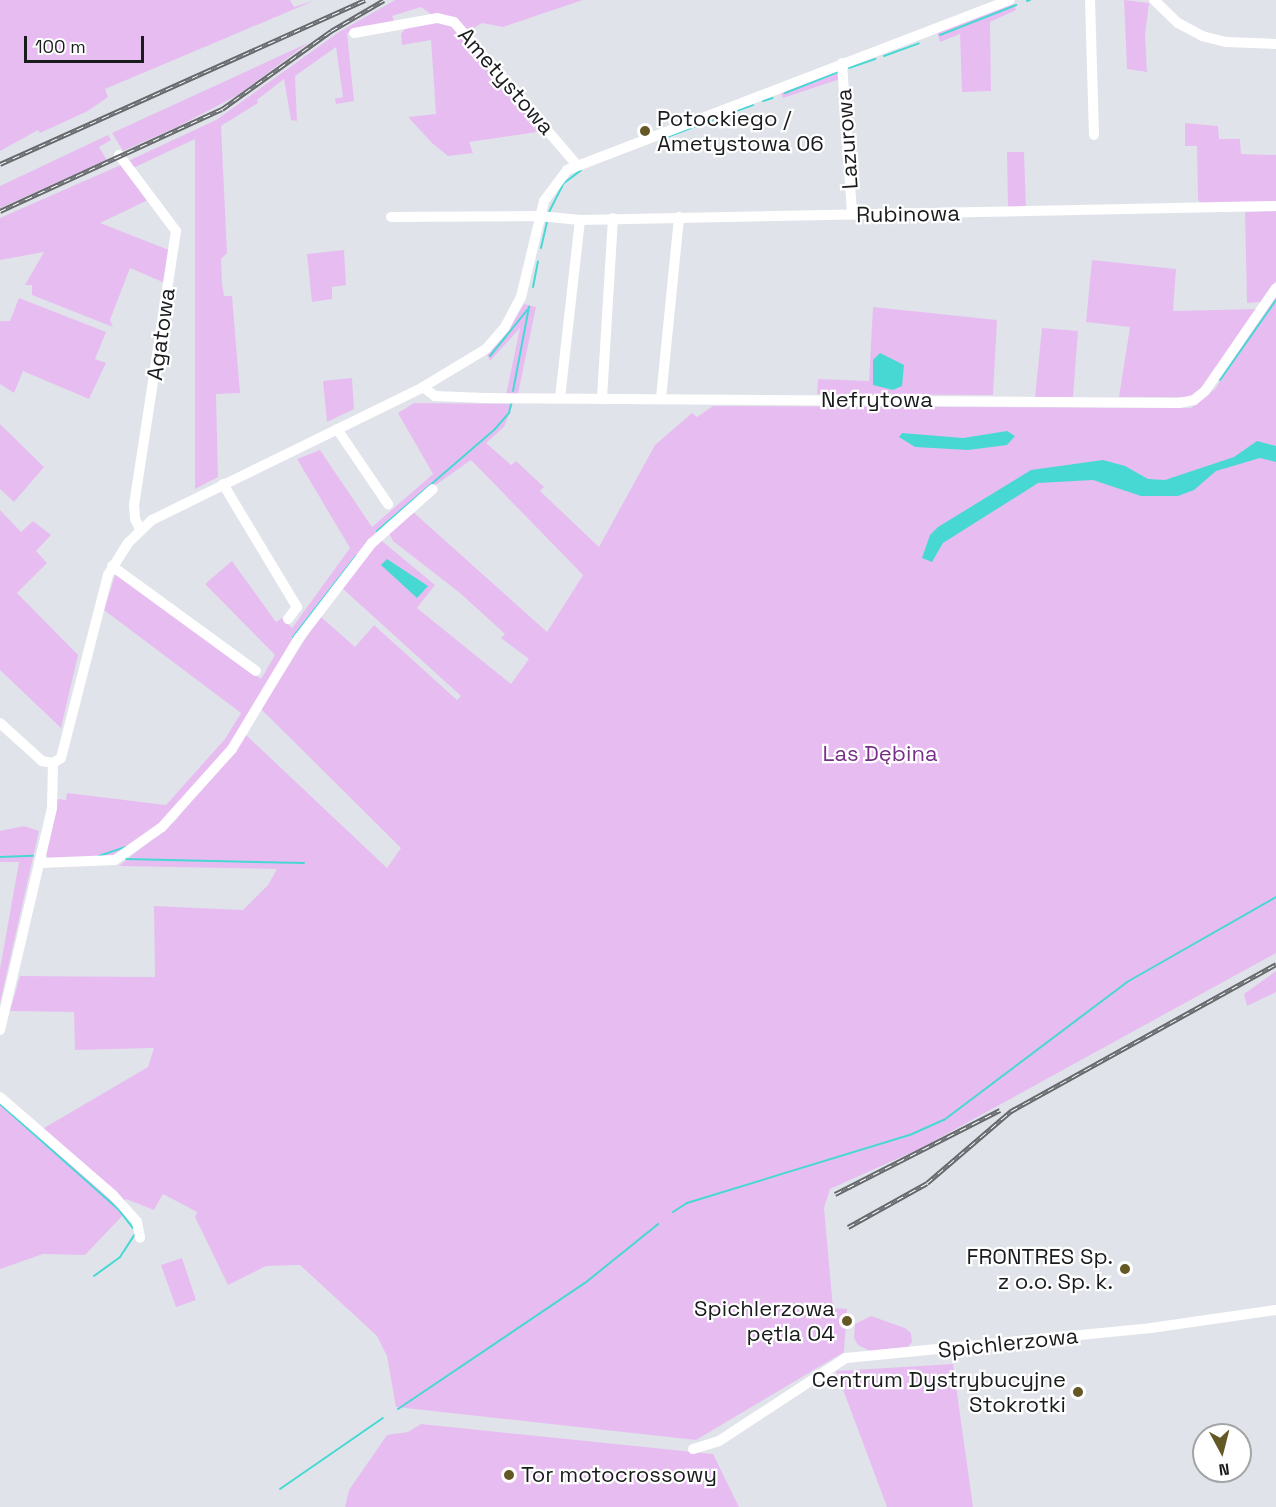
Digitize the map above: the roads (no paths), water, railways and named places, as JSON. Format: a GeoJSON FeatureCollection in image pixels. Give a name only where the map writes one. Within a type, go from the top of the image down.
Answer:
{"type":"FeatureCollection","features":[{"type":"Feature","properties":{"kind":"street"},"geometry":{"type":"LineString","coordinates":[[0,1030],[55,788],[53,763],[65,749],[100,600],[112,566],[140,529],[164,512],[423,387],[473,359],[505,327],[525,285],[540,216],[552,187],[576,164],[1009,0]]}},
{"type":"Feature","properties":{"kind":"street"},"geometry":{"type":"LineString","coordinates":[[1090,0],[1094,135]]}},
{"type":"Feature","properties":{"kind":"street"},"geometry":{"type":"LineString","coordinates":[[1154,0],[1178,23],[1202,36],[1226,42],[1276,44]]}},
{"type":"Feature","properties":{"kind":"street","name":"Ametystowa"},"geometry":{"type":"LineString","coordinates":[[354,33],[437,18],[454,22],[576,164]]}},
{"type":"Feature","properties":{"kind":"street","name":"Lazurowa"},"geometry":{"type":"LineString","coordinates":[[842,63],[852,215]]}},
{"type":"Feature","properties":{"kind":"street","name":"Agatowa"},"geometry":{"type":"LineString","coordinates":[[119,155],[176,231],[134,504],[135,519],[140,529]]}},
{"type":"Feature","properties":{"kind":"street","name":"Rubinowa"},"geometry":{"type":"LineString","coordinates":[[390,217],[540,216],[579,220],[1276,206]]}},
{"type":"Feature","properties":{"kind":"street"},"geometry":{"type":"LineString","coordinates":[[662,398],[679,217]]}},
{"type":"Feature","properties":{"kind":"street"},"geometry":{"type":"LineString","coordinates":[[602,398],[613,218]]}},
{"type":"Feature","properties":{"kind":"street"},"geometry":{"type":"LineString","coordinates":[[560,398],[579,220]]}},
{"type":"Feature","properties":{"kind":"street","name":"Nefrytowa"},"geometry":{"type":"LineString","coordinates":[[423,387],[435,396],[1194,400],[1205,391],[1276,288]]}},
{"type":"Feature","properties":{"kind":"street"},"geometry":{"type":"LineString","coordinates":[[337,429],[388,504]]}},
{"type":"Feature","properties":{"kind":"street"},"geometry":{"type":"LineString","coordinates":[[223,484],[297,606],[288,619]]}},
{"type":"Feature","properties":{"kind":"street"},"geometry":{"type":"LineString","coordinates":[[39,863],[115,860],[162,827],[232,749],[299,638],[372,543],[433,489]]}},
{"type":"Feature","properties":{"kind":"street"},"geometry":{"type":"LineString","coordinates":[[112,566],[256,671]]}},
{"type":"Feature","properties":{"kind":"street"},"geometry":{"type":"LineString","coordinates":[[0,723],[42,761],[53,763]]}},
{"type":"Feature","properties":{"kind":"street"},"geometry":{"type":"LineString","coordinates":[[0,1096],[113,1195],[137,1222],[140,1238]]}},
{"type":"Feature","properties":{"kind":"street","name":"Spichlerzowa"},"geometry":{"type":"LineString","coordinates":[[693,1449],[719,1441],[846,1358],[1151,1328],[1276,1311]]}},
{"type":"Feature","properties":{"kind":"water"},"geometry":{"type":"Polygon","coordinates":[[[880,353],[904,365],[902,386],[893,390],[873,385],[873,360],[880,353]]]}},
{"type":"Feature","properties":{"kind":"water"},"geometry":{"type":"Polygon","coordinates":[[[1007,431],[1015,436],[1007,445],[968,450],[915,447],[899,437],[902,433],[963,438],[1007,431]]]}},
{"type":"Feature","properties":{"kind":"water"},"geometry":{"type":"Polygon","coordinates":[[[1257,441],[1276,446],[1276,462],[1260,458],[1216,471],[1194,490],[1178,496],[1141,496],[1093,480],[1038,483],[943,543],[932,562],[922,558],[930,535],[938,527],[1031,470],[1103,460],[1125,466],[1148,479],[1165,480],[1234,457],[1257,441]]]}},
{"type":"Feature","properties":{"kind":"water"},"geometry":{"type":"Polygon","coordinates":[[[387,559],[428,586],[417,598],[381,565],[387,559]]]}},
{"type":"Feature","properties":{"kind":"waterway"},"geometry":{"type":"LineString","coordinates":[[940,35],[1016,5]]}},
{"type":"Feature","properties":{"kind":"waterway"},"geometry":{"type":"LineString","coordinates":[[884,56],[919,43]]}},
{"type":"Feature","properties":{"kind":"waterway"},"geometry":{"type":"LineString","coordinates":[[849,68],[875,59]]}},
{"type":"Feature","properties":{"kind":"waterway"},"geometry":{"type":"LineString","coordinates":[[785,93],[838,72]]}},
{"type":"Feature","properties":{"kind":"waterway"},"geometry":{"type":"LineString","coordinates":[[763,101],[773,98]]}},
{"type":"Feature","properties":{"kind":"waterway"},"geometry":{"type":"LineString","coordinates":[[736,111],[753,105]]}},
{"type":"Feature","properties":{"kind":"waterway"},"geometry":{"type":"LineString","coordinates":[[659,140],[728,114]]}},
{"type":"Feature","properties":{"kind":"waterway"},"geometry":{"type":"LineString","coordinates":[[549,212],[564,183],[581,170]]}},
{"type":"Feature","properties":{"kind":"waterway"},"geometry":{"type":"LineString","coordinates":[[541,248],[547,223]]}},
{"type":"Feature","properties":{"kind":"waterway"},"geometry":{"type":"LineString","coordinates":[[533,287],[538,261]]}},
{"type":"Feature","properties":{"kind":"waterway"},"geometry":{"type":"LineString","coordinates":[[1220,380],[1276,300]]}},
{"type":"Feature","properties":{"kind":"waterway"},"geometry":{"type":"LineString","coordinates":[[513,391],[529,307]]}},
{"type":"Feature","properties":{"kind":"waterway"},"geometry":{"type":"LineString","coordinates":[[490,356],[528,309]]}},
{"type":"Feature","properties":{"kind":"waterway"},"geometry":{"type":"LineString","coordinates":[[377,531],[495,429],[509,413],[511,404]]}},
{"type":"Feature","properties":{"kind":"waterway"},"geometry":{"type":"LineString","coordinates":[[293,637],[356,556]]}},
{"type":"Feature","properties":{"kind":"waterway"},"geometry":{"type":"LineString","coordinates":[[99,856],[125,847]]}},
{"type":"Feature","properties":{"kind":"waterway"},"geometry":{"type":"LineString","coordinates":[[0,857],[33,856]]}},
{"type":"Feature","properties":{"kind":"waterway"},"geometry":{"type":"LineString","coordinates":[[126,859],[304,863]]}},
{"type":"Feature","properties":{"kind":"waterway"},"geometry":{"type":"LineString","coordinates":[[673,1212],[687,1203],[912,1134],[944,1120],[1127,982],[1276,897]]}},
{"type":"Feature","properties":{"kind":"waterway"},"geometry":{"type":"LineString","coordinates":[[0,1104],[118,1209],[133,1228]]}},
{"type":"Feature","properties":{"kind":"waterway"},"geometry":{"type":"LineString","coordinates":[[398,1409],[585,1283],[658,1224]]}},
{"type":"Feature","properties":{"kind":"waterway"},"geometry":{"type":"LineString","coordinates":[[94,1276],[120,1257],[135,1234]]}},
{"type":"Feature","properties":{"kind":"waterway"},"geometry":{"type":"LineString","coordinates":[[280,1489],[383,1418]]}},
{"type":"Feature","properties":{"kind":"railway"},"geometry":{"type":"LineString","coordinates":[[0,164],[365,0]]}},
{"type":"Feature","properties":{"kind":"railway"},"geometry":{"type":"LineString","coordinates":[[0,211],[222,109],[331,31],[384,0]]}},
{"type":"Feature","properties":{"kind":"railway"},"geometry":{"type":"LineString","coordinates":[[848,1227],[927,1183],[1011,1111],[1276,964]]}},
{"type":"Feature","properties":{"kind":"railway"},"geometry":{"type":"LineString","coordinates":[[835,1194],[1000,1110]]}},
{"type":"Feature","properties":{"kind":"place","name":"Potockiego / Ametystowa 06"},"geometry":{"type":"Point","coordinates":[645,131]}},
{"type":"Feature","properties":{"kind":"place","name":"FRONTRES Sp. z o.o. Sp. k."},"geometry":{"type":"Point","coordinates":[1125,1269]}},
{"type":"Feature","properties":{"kind":"place","name":"Spichlerzowa pętla 04"},"geometry":{"type":"Point","coordinates":[847,1321]}},
{"type":"Feature","properties":{"kind":"place","name":"Centrum Dystrybucyjne Stokrotki"},"geometry":{"type":"Point","coordinates":[1078,1392]}},
{"type":"Feature","properties":{"kind":"place","name":"Tor motocrossowy"},"geometry":{"type":"Point","coordinates":[509,1475]}},
{"type":"Feature","properties":{"kind":"park label","name":"Las Dębina"},"geometry":{"type":"Point","coordinates":[880,754]}}]}
